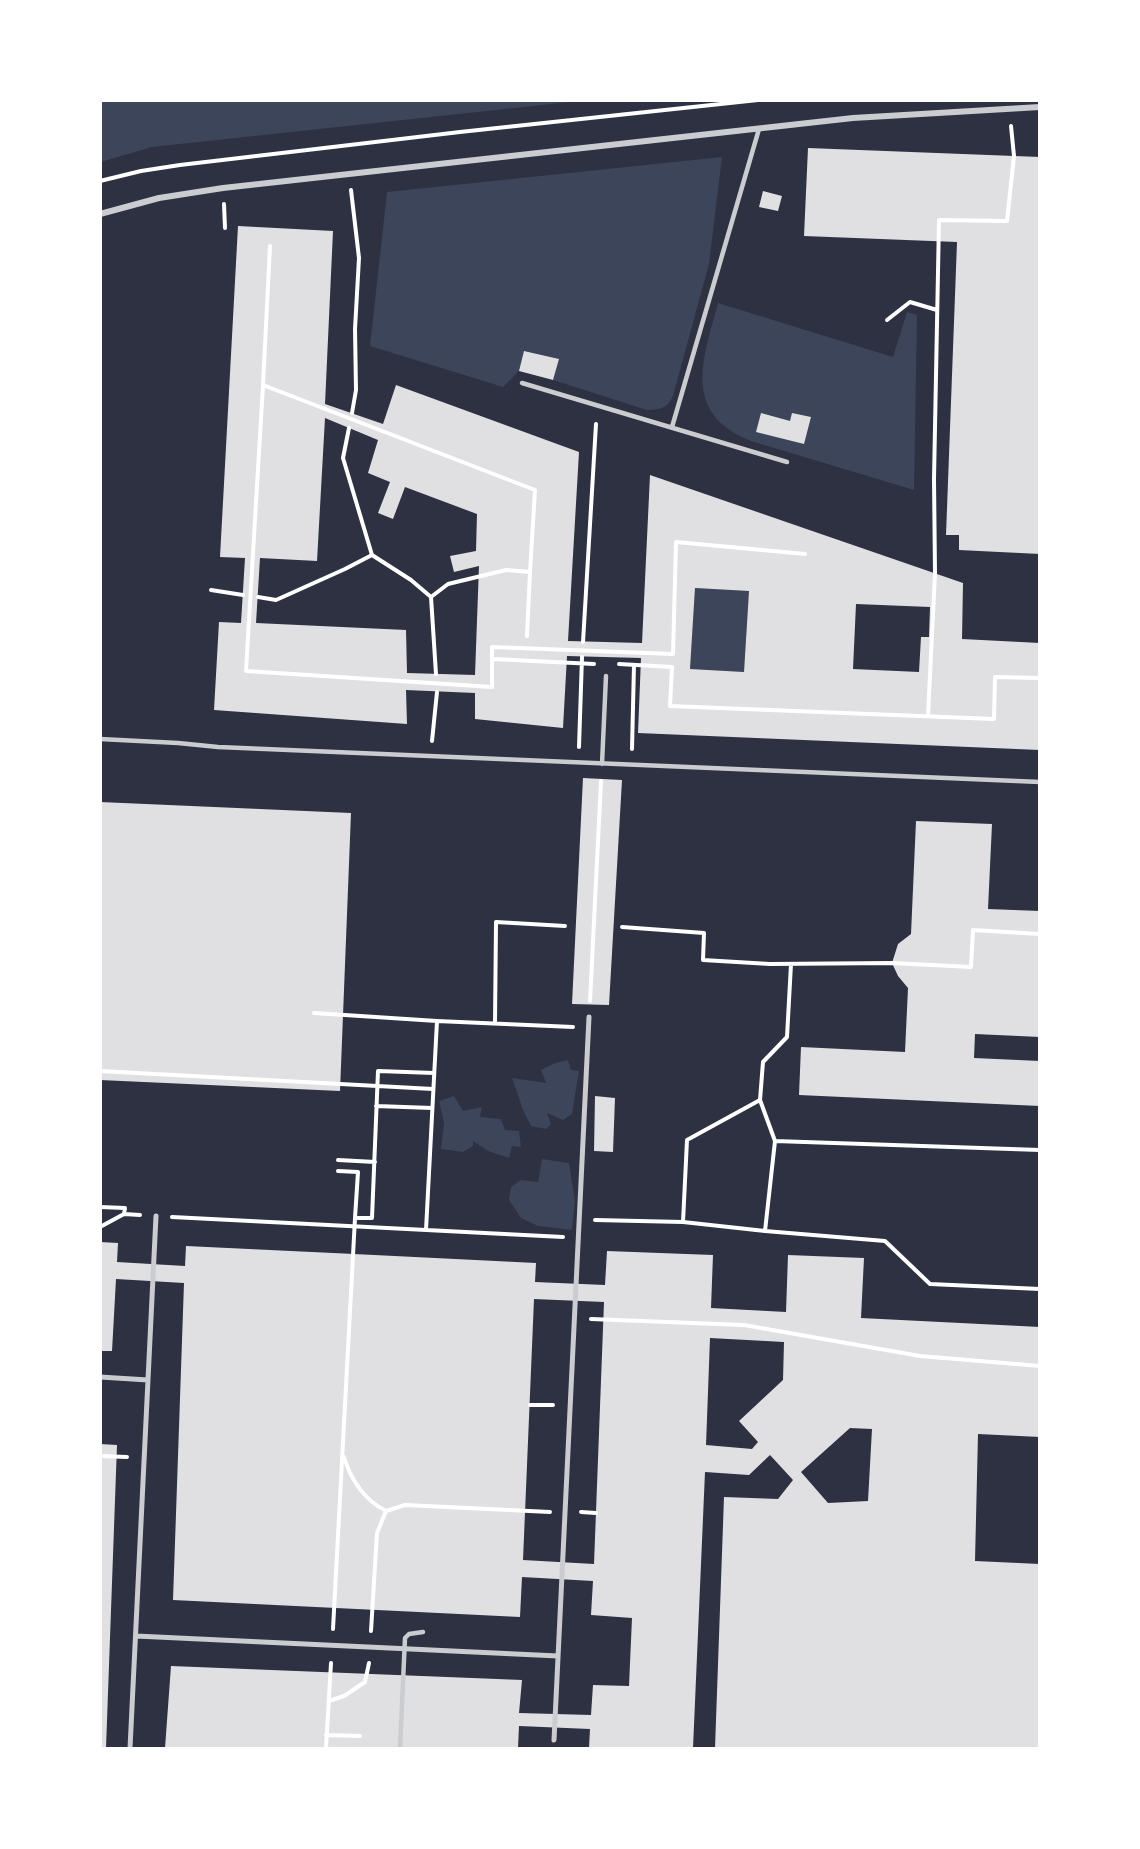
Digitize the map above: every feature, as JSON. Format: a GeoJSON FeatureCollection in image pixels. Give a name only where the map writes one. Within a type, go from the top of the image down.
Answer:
{"type":"FeatureCollection","features":[{"type":"Feature","properties":{"kind":"street"},"geometry":{"type":"LineString","coordinates":[[100,214],[159,198],[223,188],[853,118],[1040,108]]}},
{"type":"Feature","properties":{"kind":"street"},"geometry":{"type":"LineString","coordinates":[[554,1740],[589,1017]]}},
{"type":"Feature","properties":{"kind":"street"},"geometry":{"type":"LineString","coordinates":[[130,1749],[156,1216]]}},
{"type":"Feature","properties":{"kind":"street"},"geometry":{"type":"LineString","coordinates":[[100,1377],[148,1380]]}},
{"type":"Feature","properties":{"kind":"street"},"geometry":{"type":"LineString","coordinates":[[136,1636],[558,1656]]}},
{"type":"Feature","properties":{"kind":"lane"},"geometry":{"type":"LineString","coordinates":[[672,428],[759,129]]}},
{"type":"Feature","properties":{"kind":"lane"},"geometry":{"type":"LineString","coordinates":[[522,383],[787,462]]}},
{"type":"Feature","properties":{"kind":"lane"},"geometry":{"type":"LineString","coordinates":[[602,764],[606,676]]}},
{"type":"Feature","properties":{"kind":"lane"},"geometry":{"type":"LineString","coordinates":[[100,739],[178,742],[218,747],[1040,782]]}},
{"type":"Feature","properties":{"kind":"lane"},"geometry":{"type":"LineString","coordinates":[[400,1749],[405,1638],[410,1634],[423,1632]]}},
{"type":"Feature","properties":{"kind":"path"},"geometry":{"type":"LineString","coordinates":[[100,181],[180,165],[759,100]]}},
{"type":"Feature","properties":{"kind":"path"},"geometry":{"type":"LineString","coordinates":[[928,716],[935,573],[934,479],[939,220],[1007,220],[1014,156],[1010,109]]}},
{"type":"Feature","properties":{"kind":"path"},"geometry":{"type":"LineString","coordinates":[[349,174],[359,258],[355,329],[356,390],[352,413]]}},
{"type":"Feature","properties":{"kind":"path"},"geometry":{"type":"LineString","coordinates":[[270,246],[246,671],[492,687],[492,647],[673,654],[676,542],[805,554]]}},
{"type":"Feature","properties":{"kind":"path"},"geometry":{"type":"LineString","coordinates":[[887,320],[910,302],[937,310]]}},
{"type":"Feature","properties":{"kind":"path"},"geometry":{"type":"LineString","coordinates":[[263,385],[535,490],[527,636]]}},
{"type":"Feature","properties":{"kind":"path"},"geometry":{"type":"LineString","coordinates":[[583,642],[597,405]]}},
{"type":"Feature","properties":{"kind":"path"},"geometry":{"type":"LineString","coordinates":[[349,428],[343,458],[372,555],[411,580],[431,597],[436,674]]}},
{"type":"Feature","properties":{"kind":"path"},"geometry":{"type":"LineString","coordinates":[[258,597],[276,600],[372,555]]}},
{"type":"Feature","properties":{"kind":"path"},"geometry":{"type":"LineString","coordinates":[[431,597],[448,584],[506,570],[530,572]]}},
{"type":"Feature","properties":{"kind":"path"},"geometry":{"type":"LineString","coordinates":[[211,590],[243,595]]}},
{"type":"Feature","properties":{"kind":"path"},"geometry":{"type":"LineString","coordinates":[[580,726],[582,657]]}},
{"type":"Feature","properties":{"kind":"path"},"geometry":{"type":"LineString","coordinates":[[493,659],[603,664]]}},
{"type":"Feature","properties":{"kind":"path"},"geometry":{"type":"LineString","coordinates":[[613,664],[672,667],[670,706],[994,719],[995,677],[1040,678]]}},
{"type":"Feature","properties":{"kind":"path"},"geometry":{"type":"LineString","coordinates":[[632,735],[634,665]]}},
{"type":"Feature","properties":{"kind":"path"},"geometry":{"type":"LineString","coordinates":[[431,756],[436,692]]}},
{"type":"Feature","properties":{"kind":"path"},"geometry":{"type":"LineString","coordinates":[[589,1017],[602,764]]}},
{"type":"Feature","properties":{"kind":"path"},"geometry":{"type":"LineString","coordinates":[[495,1023],[495,922],[565,926]]}},
{"type":"Feature","properties":{"kind":"path"},"geometry":{"type":"LineString","coordinates":[[622,927],[704,933],[703,960],[791,964],[892,963],[971,967],[973,930],[1040,934]]}},
{"type":"Feature","properties":{"kind":"path"},"geometry":{"type":"LineString","coordinates":[[765,1231],[776,1141],[760,1100],[763,1062],[787,1037],[791,964]]}},
{"type":"Feature","properties":{"kind":"path"},"geometry":{"type":"LineString","coordinates":[[314,1013],[589,1028]]}},
{"type":"Feature","properties":{"kind":"path"},"geometry":{"type":"LineString","coordinates":[[426,1230],[437,1021]]}},
{"type":"Feature","properties":{"kind":"path"},"geometry":{"type":"LineString","coordinates":[[100,1071],[433,1089]]}},
{"type":"Feature","properties":{"kind":"path"},"geometry":{"type":"LineString","coordinates":[[356,1218],[372,1218],[378,1071],[434,1073]]}},
{"type":"Feature","properties":{"kind":"path"},"geometry":{"type":"LineString","coordinates":[[683,1222],[687,1140],[760,1100]]}},
{"type":"Feature","properties":{"kind":"path"},"geometry":{"type":"LineString","coordinates":[[376,1106],[432,1108]]}},
{"type":"Feature","properties":{"kind":"path"},"geometry":{"type":"LineString","coordinates":[[776,1141],[1040,1150]]}},
{"type":"Feature","properties":{"kind":"path"},"geometry":{"type":"LineString","coordinates":[[338,1160],[375,1162]]}},
{"type":"Feature","properties":{"kind":"path"},"geometry":{"type":"LineString","coordinates":[[333,1630],[358,1172],[338,1171]]}},
{"type":"Feature","properties":{"kind":"path"},"geometry":{"type":"LineString","coordinates":[[100,1207],[125,1208],[124,1214]]}},
{"type":"Feature","properties":{"kind":"path"},"geometry":{"type":"LineString","coordinates":[[100,1227],[124,1214],[579,1238]]}},
{"type":"Feature","properties":{"kind":"path"},"geometry":{"type":"LineString","coordinates":[[579,1219],[683,1222],[885,1241],[930,1284],[1040,1289]]}},
{"type":"Feature","properties":{"kind":"path"},"geometry":{"type":"LineString","coordinates":[[575,1319],[744,1325],[920,1356],[1040,1366]]}},
{"type":"Feature","properties":{"kind":"path"},"geometry":{"type":"LineString","coordinates":[[343,1453],[349,1473],[363,1492],[377,1506],[386,1511],[405,1506],[560,1512]]}},
{"type":"Feature","properties":{"kind":"path"},"geometry":{"type":"LineString","coordinates":[[100,1456],[117,1457]]}},
{"type":"Feature","properties":{"kind":"path"},"geometry":{"type":"LineString","coordinates":[[370,1641],[377,1533],[386,1511]]}},
{"type":"Feature","properties":{"kind":"path"},"geometry":{"type":"LineString","coordinates":[[572,1512],[596,1513]]}},
{"type":"Feature","properties":{"kind":"path"},"geometry":{"type":"LineString","coordinates":[[328,1701],[344,1696],[365,1683],[369,1673],[370,1652]]}},
{"type":"Feature","properties":{"kind":"path"},"geometry":{"type":"LineString","coordinates":[[326,1749],[331,1654]]}},
{"type":"Feature","properties":{"kind":"path"},"geometry":{"type":"LineString","coordinates":[[326,1735],[360,1736]]}},
{"type":"Feature","properties":{"kind":"shaded area"},"geometry":{"type":"Polygon","coordinates":[[[101,100],[580,101],[152,147],[101,162],[101,100]]]}},
{"type":"Feature","properties":{"kind":"shaded area"},"geometry":{"type":"Polygon","coordinates":[[[722,157],[709,264],[673,396],[663,408],[647,410],[553,380],[559,359],[525,351],[519,371],[503,387],[370,346],[387,192],[722,157]]]}},
{"type":"Feature","properties":{"kind":"shaded area"},"geometry":{"type":"Polygon","coordinates":[[[718,303],[893,357],[907,312],[917,315],[914,490],[751,441],[729,429],[714,416],[706,400],[703,364],[718,303]]]}},
{"type":"Feature","properties":{"kind":"shaded area"},"geometry":{"type":"Polygon","coordinates":[[[695,588],[749,591],[744,672],[690,669],[695,588]]]}},
{"type":"Feature","properties":{"kind":"shaded area"},"geometry":{"type":"Polygon","coordinates":[[[568,1060],[571,1070],[579,1071],[572,1114],[563,1120],[547,1113],[551,1124],[546,1129],[531,1126],[512,1078],[546,1083],[541,1070],[568,1060]]]}},
{"type":"Feature","properties":{"kind":"shaded area"},"geometry":{"type":"Polygon","coordinates":[[[454,1096],[463,1111],[482,1107],[480,1117],[501,1119],[505,1130],[519,1131],[521,1147],[512,1146],[509,1158],[488,1151],[473,1141],[473,1146],[463,1152],[441,1149],[444,1123],[439,1101],[454,1096]]]}},
{"type":"Feature","properties":{"kind":"shaded area"},"geometry":{"type":"Polygon","coordinates":[[[542,1159],[569,1163],[575,1201],[572,1230],[538,1226],[521,1218],[509,1200],[511,1187],[521,1180],[538,1182],[542,1159]]]}},
{"type":"Feature","properties":{"kind":"building"},"geometry":{"type":"Polygon","coordinates":[[[808,148],[1040,157],[1040,554],[959,550],[959,535],[946,535],[957,242],[804,236],[808,148]]]}},
{"type":"Feature","properties":{"kind":"building"},"geometry":{"type":"Polygon","coordinates":[[[763,191],[782,196],[778,211],[759,207],[763,191]]]}},
{"type":"Feature","properties":{"kind":"building"},"geometry":{"type":"Polygon","coordinates":[[[238,226],[333,231],[325,404],[383,424],[396,385],[579,452],[568,641],[642,643],[650,475],[963,583],[962,639],[1040,643],[1040,750],[638,733],[641,658],[567,656],[563,728],[475,719],[475,693],[406,690],[407,724],[214,710],[219,622],[241,623],[245,558],[220,557],[238,226]],[[325,418],[317,561],[260,558],[256,623],[406,630],[407,673],[475,675],[479,566],[454,572],[450,556],[476,551],[477,514],[405,487],[393,519],[378,513],[390,482],[368,473],[378,440],[325,418]],[[695,588],[690,669],[744,672],[749,591],[695,588]],[[856,604],[853,669],[919,672],[921,637],[929,637],[930,607],[856,604]]]}},
{"type":"Feature","properties":{"kind":"building"},"geometry":{"type":"Polygon","coordinates":[[[524,351],[559,359],[553,380],[519,371],[524,351]]]}},
{"type":"Feature","properties":{"kind":"building"},"geometry":{"type":"Polygon","coordinates":[[[761,413],[790,421],[792,413],[811,417],[804,444],[756,432],[761,413]]]}},
{"type":"Feature","properties":{"kind":"building"},"geometry":{"type":"Polygon","coordinates":[[[583,778],[622,780],[609,1005],[572,1004],[583,778]]]}},
{"type":"Feature","properties":{"kind":"building"},"geometry":{"type":"Polygon","coordinates":[[[100,802],[351,813],[340,1091],[100,1080],[100,802]]]}},
{"type":"Feature","properties":{"kind":"building"},"geometry":{"type":"Polygon","coordinates":[[[916,821],[992,824],[988,909],[1040,911],[1040,1037],[975,1034],[974,1058],[1040,1061],[1040,1106],[799,1095],[801,1047],[905,1052],[908,988],[898,976],[892,963],[898,944],[911,934],[916,821]]]}},
{"type":"Feature","properties":{"kind":"building"},"geometry":{"type":"Polygon","coordinates":[[[595,1096],[615,1098],[613,1152],[594,1151],[595,1096]]]}},
{"type":"Feature","properties":{"kind":"building"},"geometry":{"type":"Polygon","coordinates":[[[100,1242],[118,1243],[117,1262],[185,1266],[186,1246],[536,1263],[535,1282],[605,1285],[607,1251],[713,1255],[711,1308],[786,1312],[788,1255],[864,1258],[861,1318],[1040,1327],[1040,1437],[978,1434],[975,1561],[1040,1564],[1040,1748],[715,1748],[724,1497],[778,1499],[793,1480],[770,1455],[749,1475],[705,1472],[693,1748],[589,1748],[590,1729],[519,1726],[518,1748],[165,1748],[171,1666],[522,1680],[519,1713],[591,1715],[593,1685],[629,1686],[632,1618],[591,1615],[593,1581],[522,1577],[520,1617],[173,1600],[184,1283],[116,1279],[112,1351],[100,1351],[100,1242]],[[534,1299],[523,1560],[594,1564],[604,1302],[534,1299]],[[710,1338],[706,1445],[752,1449],[758,1442],[739,1421],[783,1380],[784,1342],[710,1338]],[[850,1428],[801,1472],[828,1503],[868,1501],[872,1429],[850,1428]]]}},
{"type":"Feature","properties":{"kind":"building"},"geometry":{"type":"Polygon","coordinates":[[[100,1444],[117,1445],[106,1748],[100,1748],[100,1444]]]}}]}
